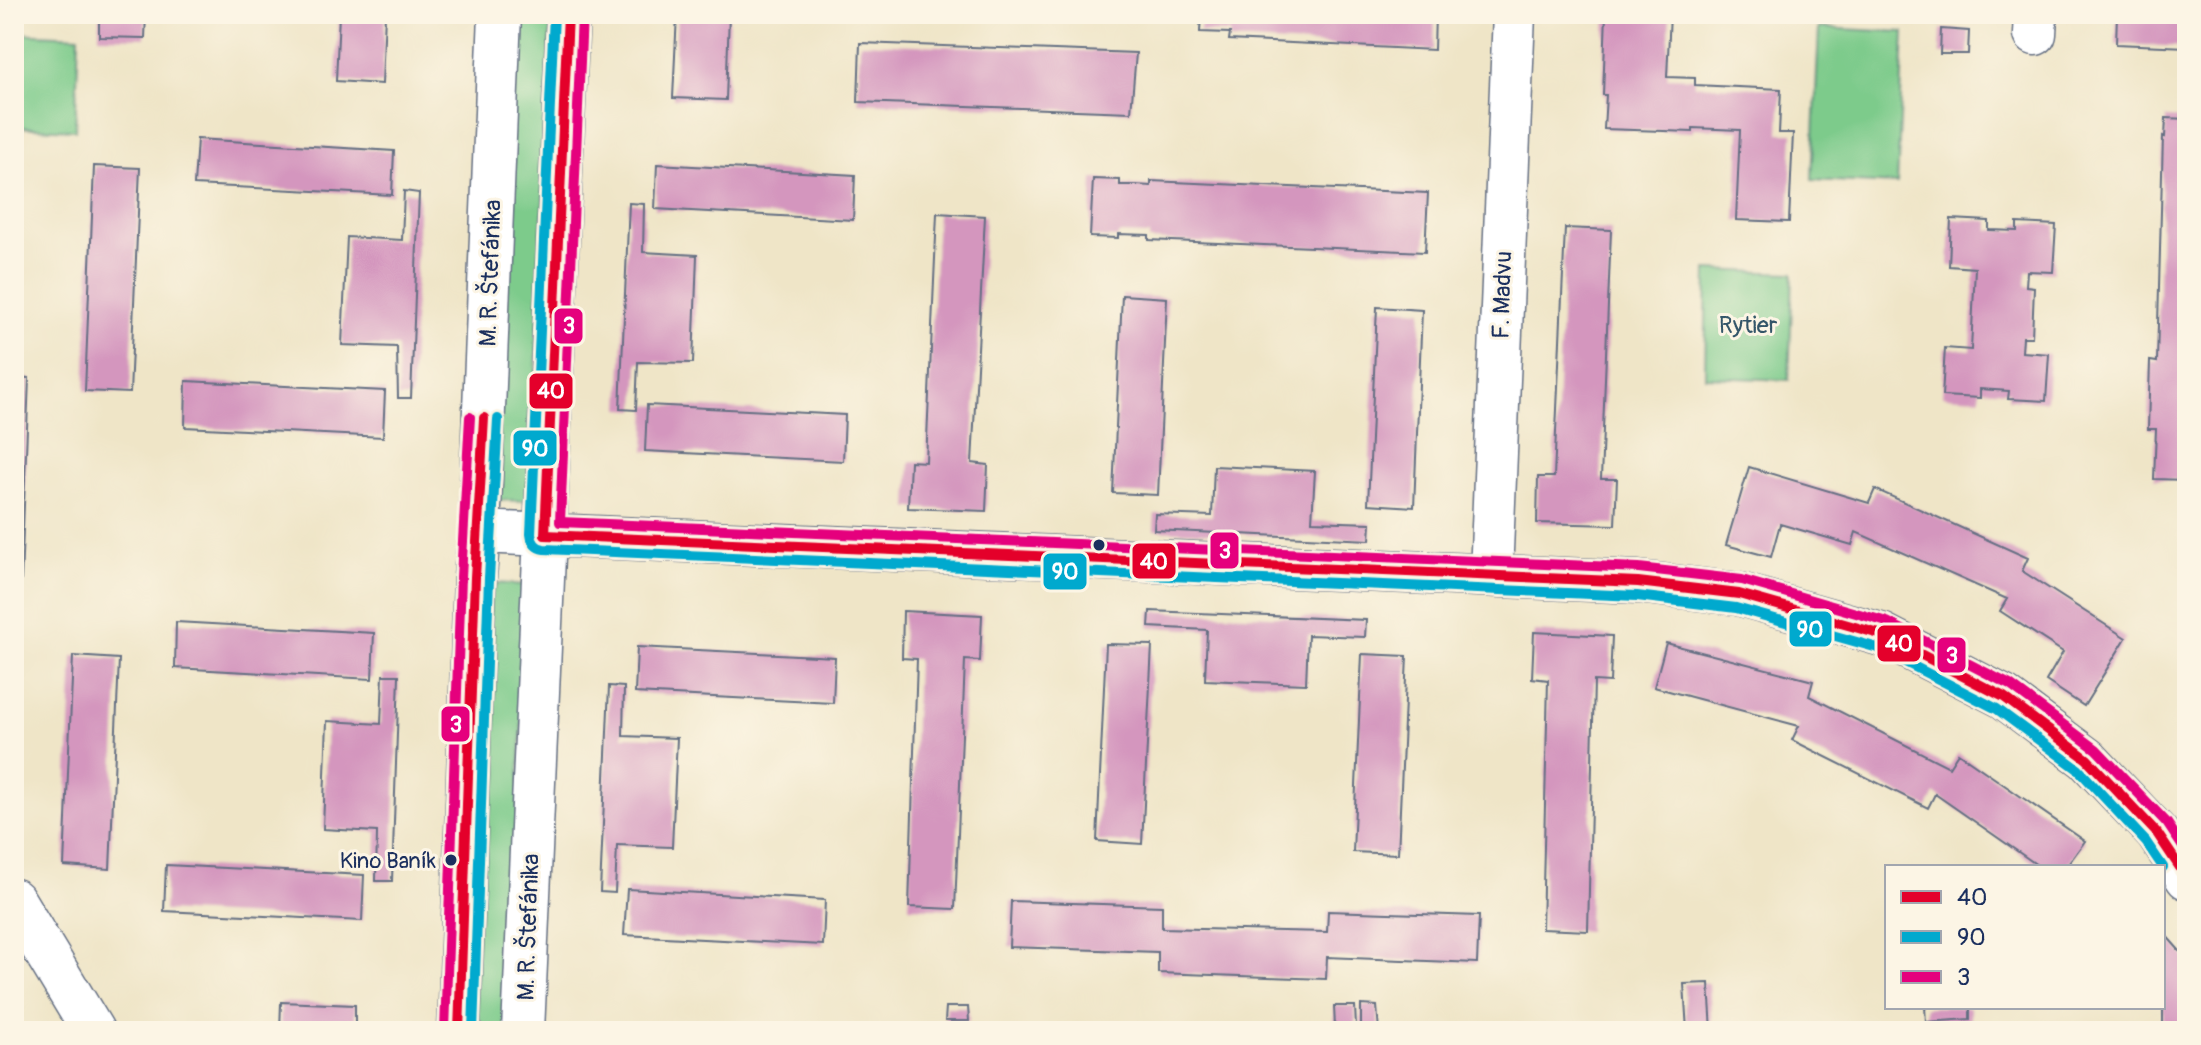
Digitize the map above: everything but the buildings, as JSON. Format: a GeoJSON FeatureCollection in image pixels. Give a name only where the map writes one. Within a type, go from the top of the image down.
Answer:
{"type":"FeatureCollection","features":[{"type":"Feature","properties":{"kind":"street","name":"M. R. Štefánika"},"geometry":{"type":"LineString","coordinates":[[459,1031],[500,14]]}},
{"type":"Feature","properties":{"kind":"street","name":"M. R. Štefánika"},"geometry":{"type":"LineString","coordinates":[[523,1031],[568,14]]}},
{"type":"Feature","properties":{"kind":"street","name":"F. Madvu"},"geometry":{"type":"LineString","coordinates":[[1491,575],[1514,14]]}},
{"type":"Feature","properties":{"kind":"street"},"geometry":{"type":"LineString","coordinates":[[479,532],[1638,582],[1739,594],[1883,635],[2004,697],[2087,759],[2157,833],[2187,878]]}},
{"type":"Feature","properties":{"kind":"street"},"geometry":{"type":"LineString","coordinates":[[14,900],[93,1031]]}},
{"type":"Feature","properties":{"kind":"green space"},"geometry":{"type":"Polygon","coordinates":[[[515,14],[551,14],[531,501],[494,500],[515,14]]]}},
{"type":"Feature","properties":{"kind":"green space"},"geometry":{"type":"Polygon","coordinates":[[[1819,28],[1904,32],[1897,184],[1812,180],[1819,28]]]}},
{"type":"Feature","properties":{"kind":"green space"},"geometry":{"type":"Polygon","coordinates":[[[14,33],[79,36],[75,130],[14,127],[14,33]]]}},
{"type":"Feature","properties":{"kind":"green space","name":"Rytier"},"geometry":{"type":"Polygon","coordinates":[[[1707,270],[1793,273],[1789,380],[1705,377],[1707,270]]]}},
{"type":"Feature","properties":{"kind":"green space"},"geometry":{"type":"Polygon","coordinates":[[[491,583],[528,585],[508,1031],[472,1031],[491,583]]]}},
{"type":"Feature","properties":{"kind":"transit line","name":"90"},"geometry":{"type":"LineString","coordinates":[[554,14],[531,534],[539,548],[1637,596],[1736,608],[1878,648],[1997,709],[2078,769],[2146,842],[2162,865]]}},
{"type":"Feature","properties":{"kind":"transit line","name":"40"},"geometry":{"type":"LineString","coordinates":[[568,14],[545,535],[1638,582],[1739,594],[1883,635],[2004,697],[2087,759],[2157,833],[2187,878]]}},
{"type":"Feature","properties":{"kind":"transit line","name":"3"},"geometry":{"type":"LineString","coordinates":[[582,15],[560,522],[1639,568],[1742,580],[1887,622],[2010,685],[2096,749],[2167,823],[2187,853]]}},
{"type":"Feature","properties":{"kind":"transit line","name":"3"},"geometry":{"type":"LineString","coordinates":[[445,1031],[461,577],[470,417]]}},
{"type":"Feature","properties":{"kind":"transit line","name":"40"},"geometry":{"type":"LineString","coordinates":[[459,1031],[475,577],[484,418]]}},
{"type":"Feature","properties":{"kind":"transit line","name":"90"},"geometry":{"type":"LineString","coordinates":[[473,1031],[489,578],[498,419]]}},
{"type":"Feature","properties":{"kind":"place","name":"Kino Baník"},"geometry":{"type":"Point","coordinates":[451,860]}}]}
